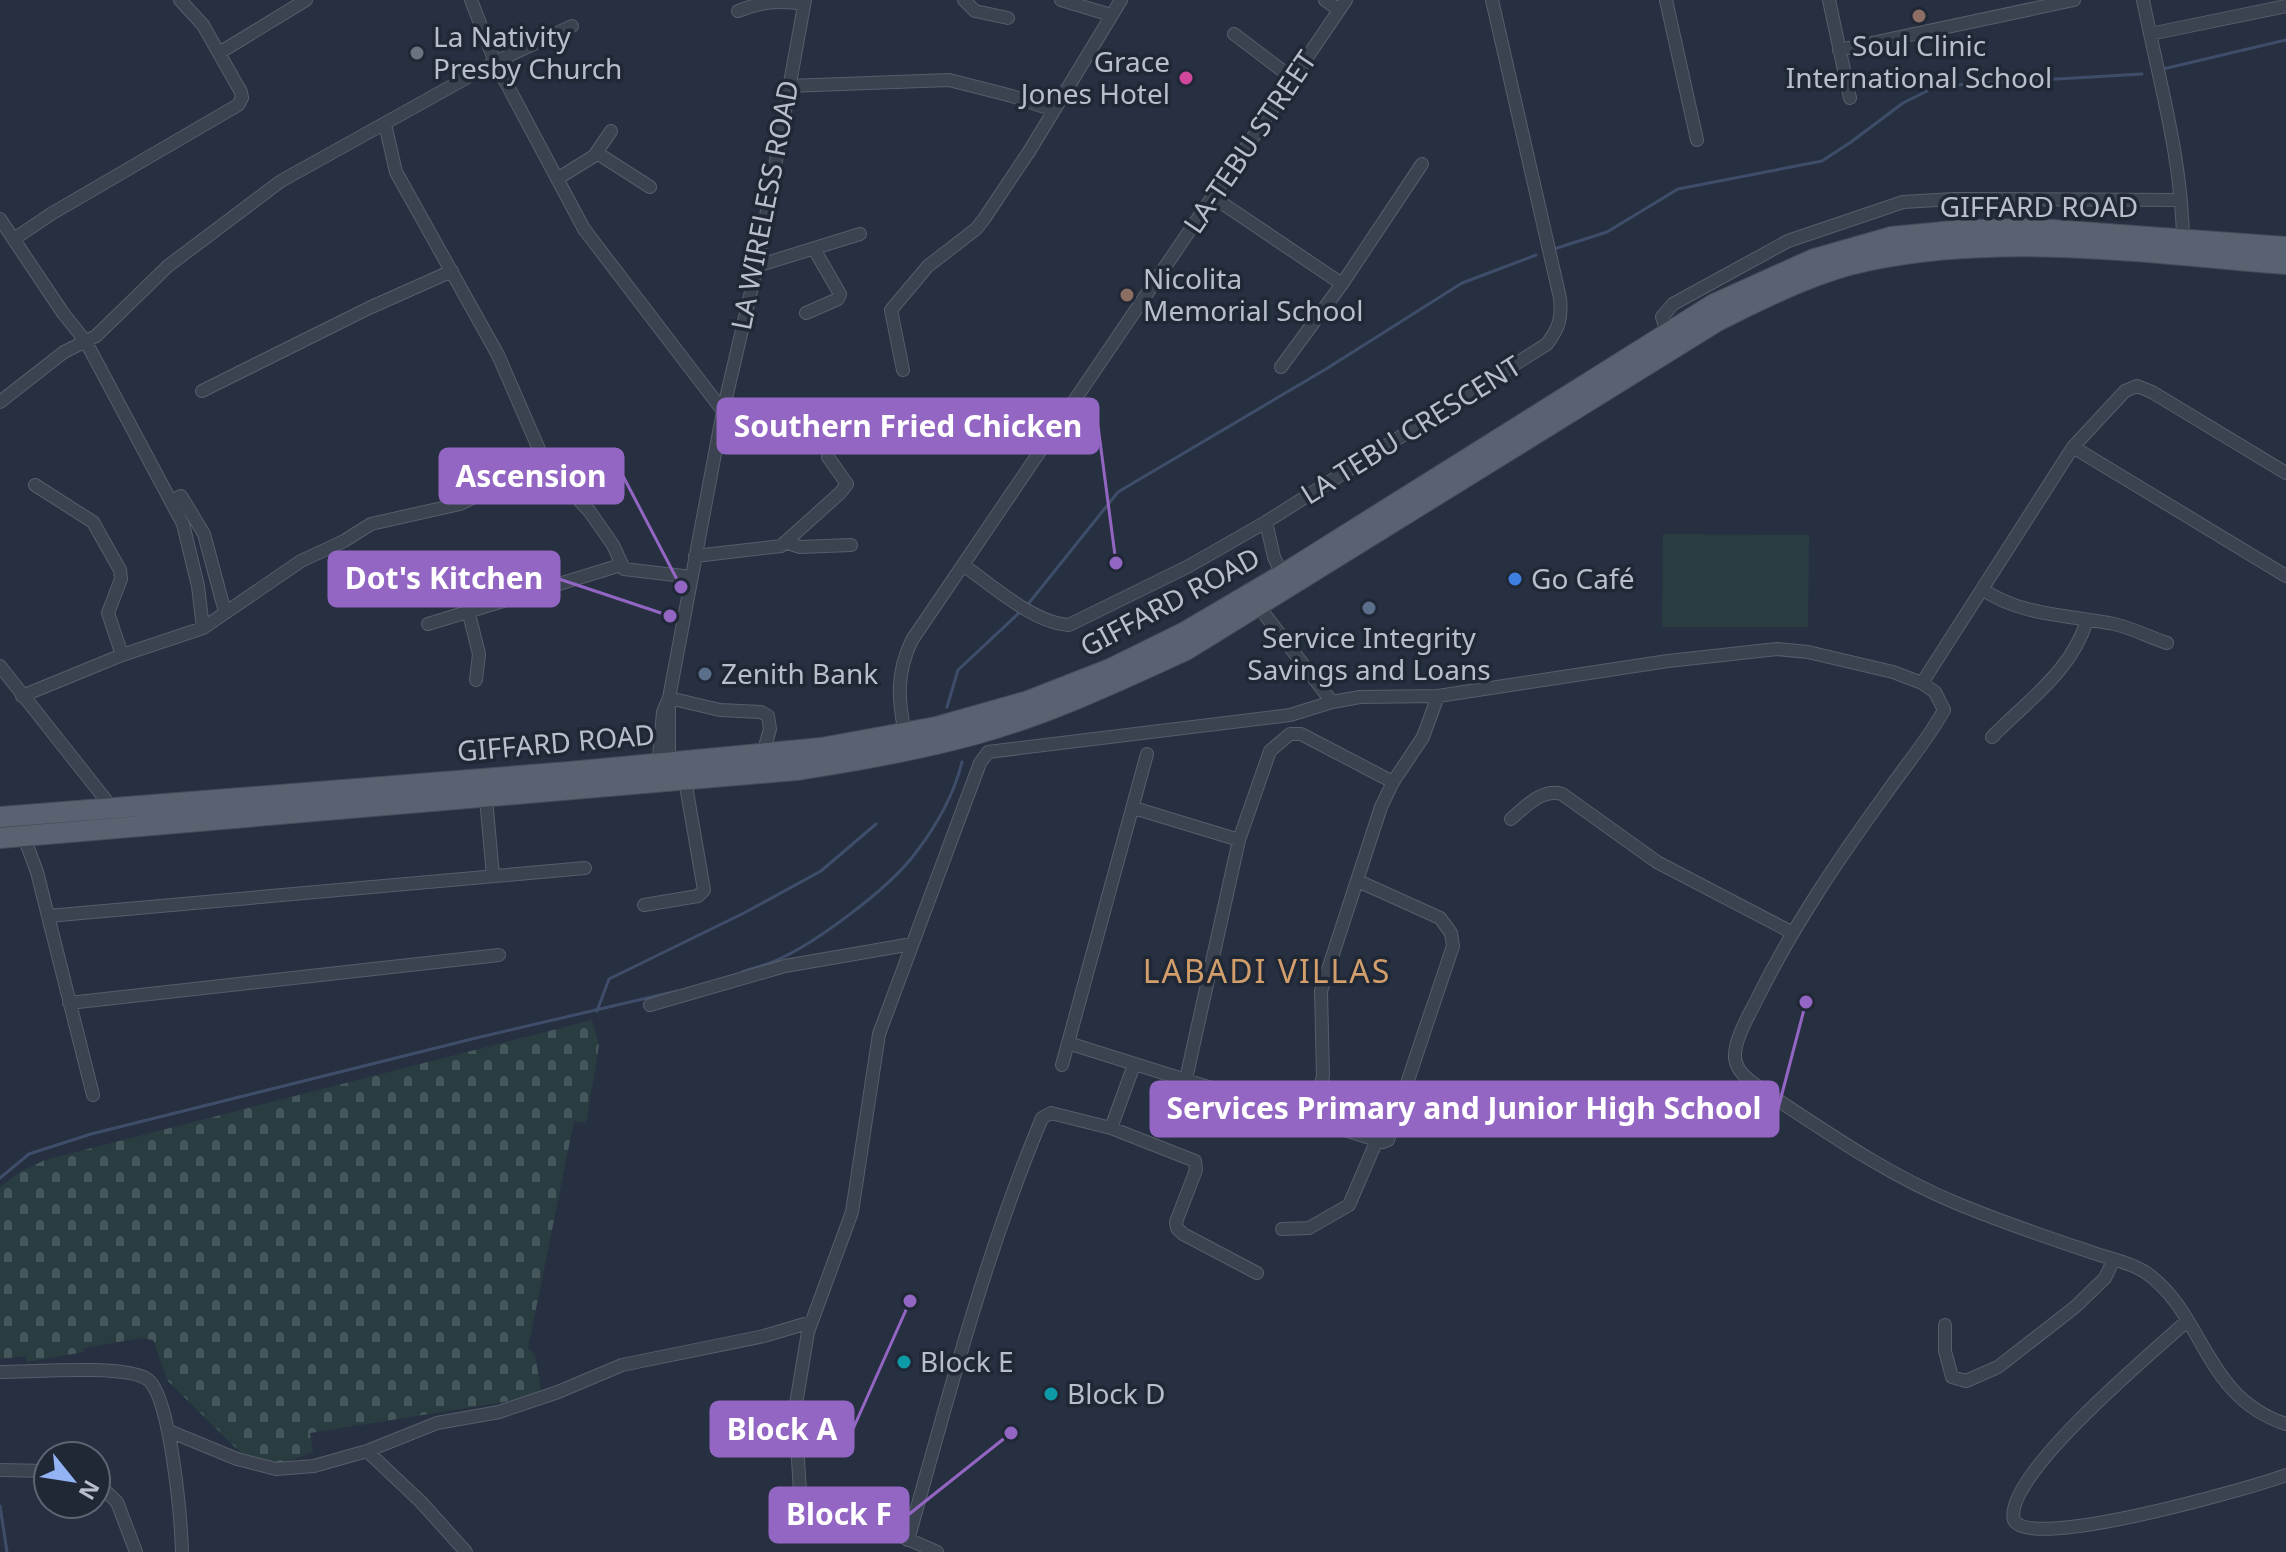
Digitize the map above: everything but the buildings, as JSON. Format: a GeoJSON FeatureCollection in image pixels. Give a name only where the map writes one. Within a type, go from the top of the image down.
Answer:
{"type":"FeatureCollection","features":[{"type":"Feature","properties":{"kind":"main road","name":"GIFFARD ROAD"},"geometry":{"type":"LineString","coordinates":[[0,838],[486,798],[668,774],[763,754],[905,734],[1028,701],[1110,669],[1185,632],[1282,575],[1714,304],[1814,259],[1891,237],[1964,230],[2039,229],[2183,246],[2286,264]]}},
{"type":"Feature","properties":{"kind":"main road","name":"GIFFARD ROAD"},"geometry":{"type":"LineString","coordinates":[[0,817],[844,763],[977,734],[1112,684],[1186,650],[1719,320],[1784,288],[1863,262],[1958,248],[2286,247]]}},
{"type":"Feature","properties":{"kind":"street"},"geometry":{"type":"LineString","coordinates":[[14,239],[51,214],[238,105],[241,92],[203,25],[180,0]]}},
{"type":"Feature","properties":{"kind":"street"},"geometry":{"type":"LineString","coordinates":[[219,53],[306,0]]}},
{"type":"Feature","properties":{"kind":"street"},"geometry":{"type":"LineString","coordinates":[[471,0],[495,62],[584,229],[723,411]]}},
{"type":"Feature","properties":{"kind":"street"},"geometry":{"type":"LineString","coordinates":[[738,11],[781,0],[805,2]]}},
{"type":"Feature","properties":{"kind":"street"},"geometry":{"type":"LineString","coordinates":[[964,0],[975,11],[1008,18]]}},
{"type":"Feature","properties":{"kind":"street"},"geometry":{"type":"LineString","coordinates":[[1061,0],[1111,15]]}},
{"type":"Feature","properties":{"kind":"street"},"geometry":{"type":"LineString","coordinates":[[903,370],[891,310],[928,266],[976,229],[984,219],[1121,0]]}},
{"type":"Feature","properties":{"kind":"street"},"geometry":{"type":"LineString","coordinates":[[1325,0],[1342,5]]}},
{"type":"Feature","properties":{"kind":"street","name":"LA TEBU CRESCENT"},"geometry":{"type":"LineString","coordinates":[[963,565],[1038,616],[1054,624],[1069,625],[1189,566],[1266,522],[1547,344],[1557,331],[1562,316],[1560,298],[1492,0]]}},
{"type":"Feature","properties":{"kind":"street"},"geometry":{"type":"LineString","coordinates":[[1666,0],[1697,140]]}},
{"type":"Feature","properties":{"kind":"street"},"geometry":{"type":"LineString","coordinates":[[1829,0],[1850,98]]}},
{"type":"Feature","properties":{"kind":"street"},"geometry":{"type":"LineString","coordinates":[[1839,50],[2074,0]]}},
{"type":"Feature","properties":{"kind":"street"},"geometry":{"type":"LineString","coordinates":[[2143,0],[2172,138],[2183,246]]}},
{"type":"Feature","properties":{"kind":"street","name":"LA WIRELESS ROAD"},"geometry":{"type":"LineString","coordinates":[[644,905],[698,896],[704,890],[668,774],[669,698],[723,411],[757,266],[805,2]]}},
{"type":"Feature","properties":{"kind":"street","name":"LA-TEBU STREET"},"geometry":{"type":"LineString","coordinates":[[905,734],[898,695],[903,661],[912,640],[1342,5]]}},
{"type":"Feature","properties":{"kind":"street"},"geometry":{"type":"LineString","coordinates":[[2150,34],[2286,6]]}},
{"type":"Feature","properties":{"kind":"street"},"geometry":{"type":"LineString","coordinates":[[0,402],[64,352],[108,327],[179,257],[281,181],[495,62],[572,26]]}},
{"type":"Feature","properties":{"kind":"street"},"geometry":{"type":"LineString","coordinates":[[1234,34],[1292,78]]}},
{"type":"Feature","properties":{"kind":"street"},"geometry":{"type":"LineString","coordinates":[[788,86],[949,80],[1053,110]]}},
{"type":"Feature","properties":{"kind":"street"},"geometry":{"type":"LineString","coordinates":[[385,124],[396,172],[498,355],[545,463],[590,512],[613,545],[621,565],[628,571],[691,577]]}},
{"type":"Feature","properties":{"kind":"street"},"geometry":{"type":"LineString","coordinates":[[557,179],[597,153],[611,131]]}},
{"type":"Feature","properties":{"kind":"street"},"geometry":{"type":"LineString","coordinates":[[597,153],[650,187]]}},
{"type":"Feature","properties":{"kind":"street"},"geometry":{"type":"LineString","coordinates":[[1281,367],[1342,284],[1422,164]]}},
{"type":"Feature","properties":{"kind":"street"},"geometry":{"type":"LineString","coordinates":[[1213,197],[1342,284]]}},
{"type":"Feature","properties":{"kind":"street"},"geometry":{"type":"LineString","coordinates":[[1667,333],[1662,317],[1673,304],[1788,241],[1903,202],[1954,199],[2180,200]]}},
{"type":"Feature","properties":{"kind":"street"},"geometry":{"type":"LineString","coordinates":[[0,219],[86,342],[183,524],[198,586],[203,628]]}},
{"type":"Feature","properties":{"kind":"street"},"geometry":{"type":"LineString","coordinates":[[757,266],[860,234]]}},
{"type":"Feature","properties":{"kind":"street"},"geometry":{"type":"LineString","coordinates":[[806,313],[838,299],[840,294],[814,249]]}},
{"type":"Feature","properties":{"kind":"street"},"geometry":{"type":"LineString","coordinates":[[202,391],[369,308],[452,271]]}},
{"type":"Feature","properties":{"kind":"street"},"geometry":{"type":"LineString","coordinates":[[1922,683],[2073,447],[2125,391],[2137,386],[2171,403],[2286,473]]}},
{"type":"Feature","properties":{"kind":"street"},"geometry":{"type":"LineString","coordinates":[[2073,447],[2286,576]]}},
{"type":"Feature","properties":{"kind":"street"},"geometry":{"type":"LineString","coordinates":[[695,556],[775,548],[785,542],[847,484],[828,457]]}},
{"type":"Feature","properties":{"kind":"street"},"geometry":{"type":"LineString","coordinates":[[22,696],[122,655],[203,628],[301,561],[344,541],[371,524],[460,504],[545,463]]}},
{"type":"Feature","properties":{"kind":"street"},"geometry":{"type":"LineString","coordinates":[[35,485],[93,522],[120,570],[121,579],[108,613],[122,655]]}},
{"type":"Feature","properties":{"kind":"street"},"geometry":{"type":"LineString","coordinates":[[171,501],[181,496],[204,534],[225,612]]}},
{"type":"Feature","properties":{"kind":"street"},"geometry":{"type":"LineString","coordinates":[[1266,522],[1282,575]]}},
{"type":"Feature","properties":{"kind":"street"},"geometry":{"type":"LineString","coordinates":[[785,542],[800,547],[851,545]]}},
{"type":"Feature","properties":{"kind":"street"},"geometry":{"type":"LineString","coordinates":[[428,624],[621,565]]}},
{"type":"Feature","properties":{"kind":"street"},"geometry":{"type":"LineString","coordinates":[[1982,589],[1993,597],[2032,611],[2116,625],[2167,643]]}},
{"type":"Feature","properties":{"kind":"street"},"geometry":{"type":"LineString","coordinates":[[1259,607],[1332,702]]}},
{"type":"Feature","properties":{"kind":"street"},"geometry":{"type":"LineString","coordinates":[[468,610],[479,654],[476,680]]}},
{"type":"Feature","properties":{"kind":"street"},"geometry":{"type":"LineString","coordinates":[[1992,737],[2044,690],[2074,652],[2087,620]]}},
{"type":"Feature","properties":{"kind":"street"},"geometry":{"type":"LineString","coordinates":[[937,1552],[803,1494],[798,1487],[795,1410],[811,1322],[852,1212],[879,1034],[980,763],[988,752],[1290,715],[1360,697],[1438,696],[1668,661],[1777,649],[1808,652],[1893,672],[1922,683],[1935,692],[1944,710],[1933,731],[1815,895],[1793,933],[1760,993],[1736,1047],[1736,1063],[1742,1075],[1907,1182],[2014,1225],[2140,1268],[2163,1284],[2210,1362],[2230,1388],[2250,1406],[2286,1424]]}},
{"type":"Feature","properties":{"kind":"street"},"geometry":{"type":"LineString","coordinates":[[0,666],[113,809]]}},
{"type":"Feature","properties":{"kind":"street"},"geometry":{"type":"LineString","coordinates":[[1312,1120],[1323,1076],[1321,991],[1381,807],[1393,782],[1423,737],[1438,696]]}},
{"type":"Feature","properties":{"kind":"street"},"geometry":{"type":"LineString","coordinates":[[669,698],[720,710],[761,712],[768,716],[770,729],[763,754]]}},
{"type":"Feature","properties":{"kind":"street"},"geometry":{"type":"LineString","coordinates":[[977,734],[976,754],[980,763]]}},
{"type":"Feature","properties":{"kind":"street"},"geometry":{"type":"LineString","coordinates":[[1186,1079],[1239,840],[1270,751],[1290,734],[1301,734],[1393,782]]}},
{"type":"Feature","properties":{"kind":"street"},"geometry":{"type":"LineString","coordinates":[[1062,1065],[1147,754]]}},
{"type":"Feature","properties":{"kind":"street"},"geometry":{"type":"LineString","coordinates":[[1511,819],[1533,800],[1554,791],[1562,794],[1657,862],[1793,933]]}},
{"type":"Feature","properties":{"kind":"street"},"geometry":{"type":"LineString","coordinates":[[486,798],[493,876]]}},
{"type":"Feature","properties":{"kind":"street"},"geometry":{"type":"LineString","coordinates":[[1134,808],[1239,840]]}},
{"type":"Feature","properties":{"kind":"street"},"geometry":{"type":"LineString","coordinates":[[24,837],[48,916],[93,1095]]}},
{"type":"Feature","properties":{"kind":"street"},"geometry":{"type":"LineString","coordinates":[[48,916],[585,868]]}},
{"type":"Feature","properties":{"kind":"street"},"geometry":{"type":"LineString","coordinates":[[1068,1043],[1383,1142],[1392,1136],[1453,946],[1451,933],[1440,918],[1358,881]]}},
{"type":"Feature","properties":{"kind":"street"},"geometry":{"type":"LineString","coordinates":[[650,1005],[785,966],[912,944]]}},
{"type":"Feature","properties":{"kind":"street"},"geometry":{"type":"LineString","coordinates":[[69,1003],[499,955]]}},
{"type":"Feature","properties":{"kind":"street"},"geometry":{"type":"LineString","coordinates":[[1111,1128],[1134,1065]]}},
{"type":"Feature","properties":{"kind":"street"},"geometry":{"type":"LineString","coordinates":[[908,1540],[965,1339],[1017,1178],[1042,1118],[1051,1113],[1111,1128],[1195,1161],[1196,1170],[1176,1222],[1177,1228],[1257,1273]]}},
{"type":"Feature","properties":{"kind":"street"},"geometry":{"type":"LineString","coordinates":[[1282,1229],[1309,1228],[1349,1205],[1377,1140]]}},
{"type":"Feature","properties":{"kind":"street"},"geometry":{"type":"LineString","coordinates":[[1945,1325],[1945,1351],[1952,1377],[1966,1381],[1998,1367],[2075,1307],[2105,1278],[2114,1259]]}},
{"type":"Feature","properties":{"kind":"street"},"geometry":{"type":"LineString","coordinates":[[2187,1321],[2090,1407],[2042,1461],[2018,1498],[2012,1517],[2016,1525],[2039,1536],[2068,1537],[2148,1521],[2286,1475]]}},
{"type":"Feature","properties":{"kind":"street"},"geometry":{"type":"LineString","coordinates":[[169,1431],[237,1459],[276,1469],[314,1466],[367,1451],[437,1423],[499,1412],[622,1365],[764,1336],[811,1322]]}},
{"type":"Feature","properties":{"kind":"street"},"geometry":{"type":"LineString","coordinates":[[0,1372],[121,1371],[144,1377],[153,1384],[169,1431],[180,1509],[182,1552]]}},
{"type":"Feature","properties":{"kind":"street"},"geometry":{"type":"LineString","coordinates":[[367,1451],[421,1502],[466,1552]]}},
{"type":"Feature","properties":{"kind":"street"},"geometry":{"type":"LineString","coordinates":[[0,1470],[32,1471]]}},
{"type":"Feature","properties":{"kind":"street"},"geometry":{"type":"LineString","coordinates":[[112,1497],[117,1502],[136,1552]]}},
{"type":"Feature","properties":{"kind":"green space"},"geometry":{"type":"Polygon","coordinates":[[[1663,534],[1809,535],[1808,627],[1662,627],[1663,534]]]}},
{"type":"Feature","properties":{"kind":"green space"},"geometry":{"type":"Polygon","coordinates":[[[592,1020],[599,1045],[586,1123],[574,1121],[528,1348],[535,1355],[542,1396],[310,1433],[313,1452],[278,1465],[246,1458],[168,1381],[153,1340],[142,1338],[83,1348],[84,1352],[27,1362],[26,1356],[0,1359],[0,1187],[20,1172],[45,1160],[592,1020]]]}},
{"type":"Feature","properties":{"kind":"waterway"},"geometry":{"type":"LineString","coordinates":[[2163,69],[2286,40]]}},
{"type":"Feature","properties":{"kind":"waterway"},"geometry":{"type":"LineString","coordinates":[[1554,249],[1607,232],[1678,189],[1822,161],[1903,103],[1937,86],[2142,74]]}},
{"type":"Feature","properties":{"kind":"waterway"},"geometry":{"type":"LineString","coordinates":[[1029,603],[1118,492],[1326,369],[1462,283],[1536,255]]}},
{"type":"Feature","properties":{"kind":"waterway"},"geometry":{"type":"LineString","coordinates":[[947,707],[958,670],[1020,612]]}},
{"type":"Feature","properties":{"kind":"waterway"},"geometry":{"type":"LineString","coordinates":[[742,972],[777,960],[811,941],[850,914],[902,869],[949,799],[962,762]]}},
{"type":"Feature","properties":{"kind":"waterway"},"geometry":{"type":"LineString","coordinates":[[597,1011],[609,979],[744,913],[821,871],[876,824]]}},
{"type":"Feature","properties":{"kind":"waterway"},"geometry":{"type":"LineString","coordinates":[[0,1178],[29,1154],[91,1134],[677,991]]}},
{"type":"Feature","properties":{"kind":"waterway"},"geometry":{"type":"LineString","coordinates":[[0,1506],[7,1552]]}},
{"type":"Feature","properties":{"kind":"place","name":"Soul Clinic International School"},"geometry":{"type":"Point","coordinates":[1919,16]}},
{"type":"Feature","properties":{"kind":"place","name":"La Nativity Presby Church"},"geometry":{"type":"Point","coordinates":[417,53]}},
{"type":"Feature","properties":{"kind":"place","name":"Grace Jones Hotel"},"geometry":{"type":"Point","coordinates":[1186,78]}},
{"type":"Feature","properties":{"kind":"place","name":"Nicolita Memorial School"},"geometry":{"type":"Point","coordinates":[1127,295]}},
{"type":"Feature","properties":{"kind":"place","name":"Southern Fried Chicken"},"geometry":{"type":"Point","coordinates":[1116,563]}},
{"type":"Feature","properties":{"kind":"place","name":"Go Café"},"geometry":{"type":"Point","coordinates":[1515,579]}},
{"type":"Feature","properties":{"kind":"place","name":"Ascension"},"geometry":{"type":"Point","coordinates":[681,587]}},
{"type":"Feature","properties":{"kind":"place","name":"Service Integrity Savings and Loans"},"geometry":{"type":"Point","coordinates":[1369,608]}},
{"type":"Feature","properties":{"kind":"place","name":"Dot's Kitchen"},"geometry":{"type":"Point","coordinates":[670,616]}},
{"type":"Feature","properties":{"kind":"place","name":"Zenith Bank"},"geometry":{"type":"Point","coordinates":[705,674]}},
{"type":"Feature","properties":{"kind":"place","name":"Services Primary and Junior High School"},"geometry":{"type":"Point","coordinates":[1806,1002]}},
{"type":"Feature","properties":{"kind":"place","name":"Block A"},"geometry":{"type":"Point","coordinates":[910,1301]}},
{"type":"Feature","properties":{"kind":"place","name":"Block E"},"geometry":{"type":"Point","coordinates":[904,1362]}},
{"type":"Feature","properties":{"kind":"place","name":"Block D"},"geometry":{"type":"Point","coordinates":[1051,1394]}},
{"type":"Feature","properties":{"kind":"place","name":"Block F"},"geometry":{"type":"Point","coordinates":[1011,1433]}},
{"type":"Feature","properties":{"kind":"district","name":"LABADI VILLAS"},"geometry":{"type":"Point","coordinates":[1267,972]}}]}
